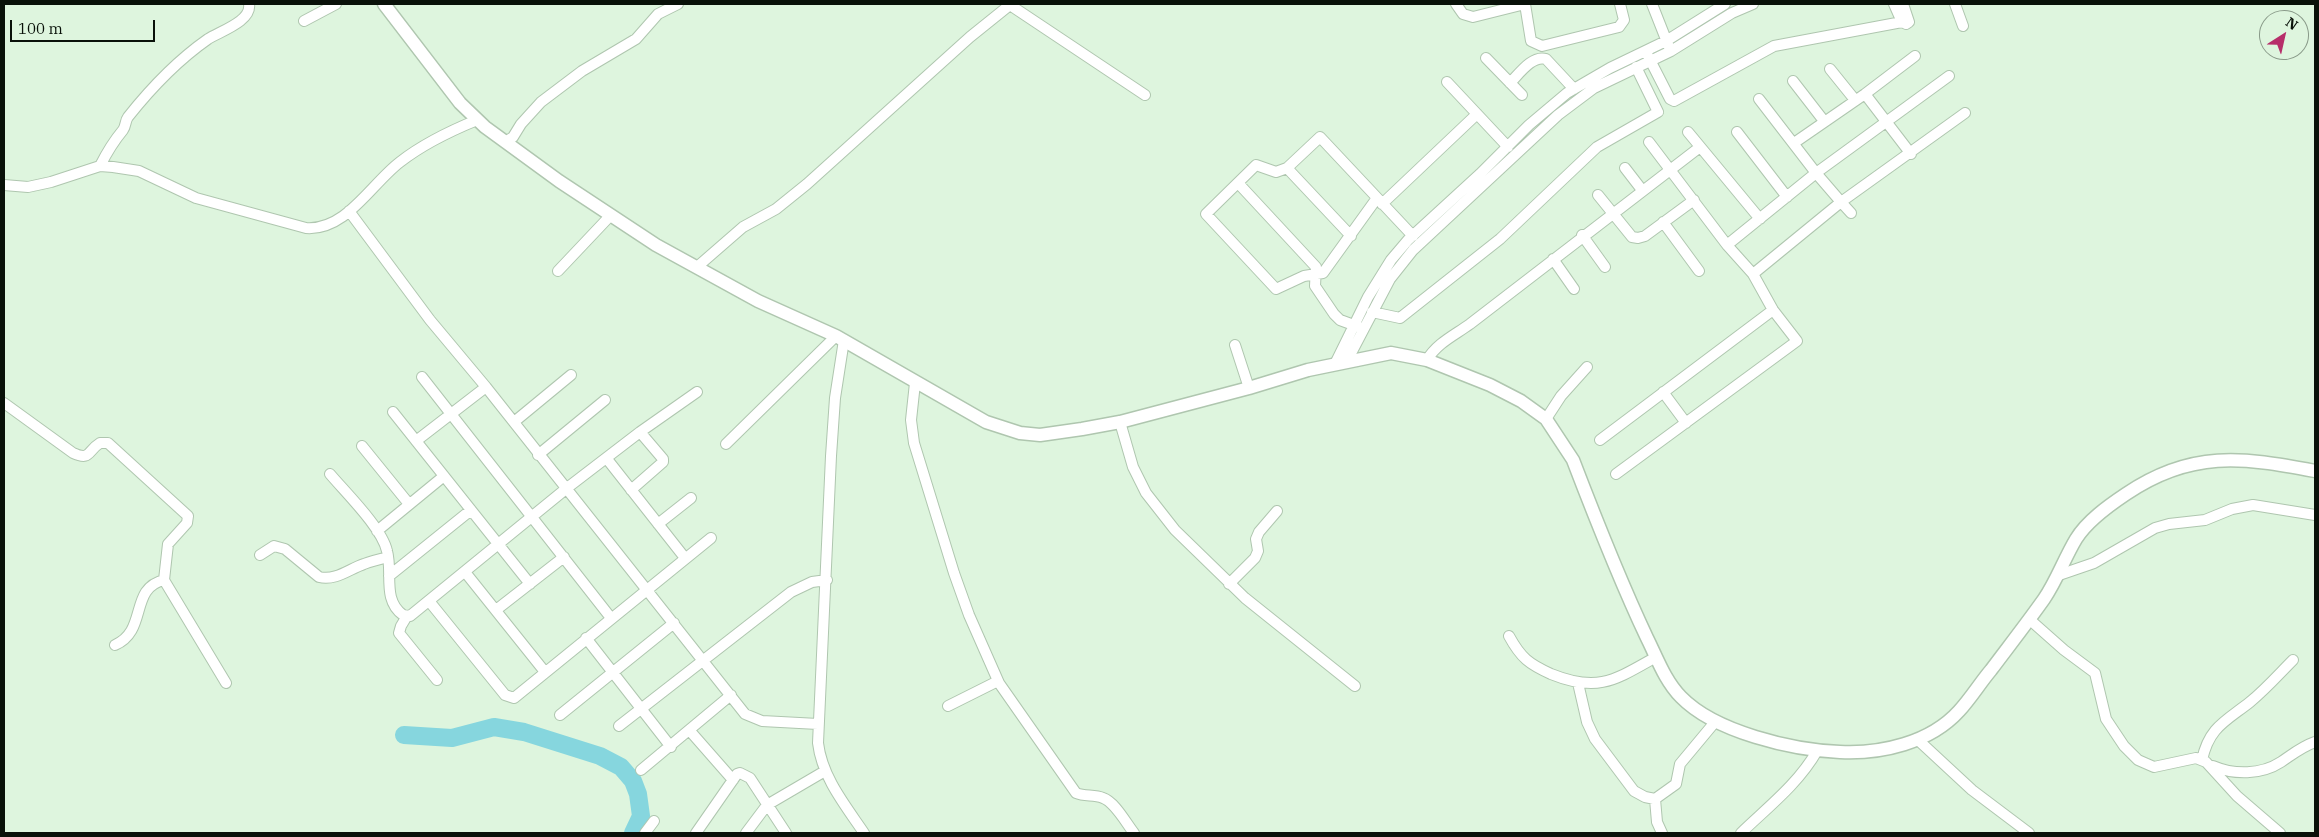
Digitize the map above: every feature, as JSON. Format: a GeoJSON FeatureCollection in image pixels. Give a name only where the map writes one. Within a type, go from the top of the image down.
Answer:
{"type":"FeatureCollection","features":[{"type":"Feature","properties":{"kind":"street"},"geometry":{"type":"LineString","coordinates":[[100,166],[109,146],[124,129],[126,119],[152,89],[202,44],[246,16],[250,9],[249,4]]}},
{"type":"Feature","properties":{"kind":"street"},"geometry":{"type":"LineString","coordinates":[[304,21],[336,4]]}},
{"type":"Feature","properties":{"kind":"street"},"geometry":{"type":"LineString","coordinates":[[384,4],[460,103],[477,120],[509,139],[610,216],[656,245],[701,263],[758,301],[840,338],[915,383],[986,422],[1020,433],[1040,435],[1120,422],[1248,385],[1341,362],[1391,353],[1429,357],[1549,414],[1574,460],[1633,609],[1656,657],[1679,696],[1715,722],[1785,744],[1818,751],[1853,753],[1888,748],[1936,731],[1959,711],[2029,619],[2061,570],[2083,530],[2108,507],[2137,487],[2180,466],[2194,462],[2230,459],[2315,471]]}},
{"type":"Feature","properties":{"kind":"street"},"geometry":{"type":"LineString","coordinates":[[509,139],[541,102],[582,72],[636,39],[658,14],[678,4]]}},
{"type":"Feature","properties":{"kind":"street"},"geometry":{"type":"LineString","coordinates":[[701,263],[743,227],[776,208],[807,184],[950,55],[1010,4],[1145,95]]}},
{"type":"Feature","properties":{"kind":"street"},"geometry":{"type":"LineString","coordinates":[[1456,4],[1463,14],[1473,16],[1525,4],[1531,41],[1542,46],[1619,27],[1624,20],[1620,4]]}},
{"type":"Feature","properties":{"kind":"street"},"geometry":{"type":"LineString","coordinates":[[1652,4],[1668,46]]}},
{"type":"Feature","properties":{"kind":"street"},"geometry":{"type":"LineString","coordinates":[[1668,46],[1725,4]]}},
{"type":"Feature","properties":{"kind":"street"},"geometry":{"type":"LineString","coordinates":[[1341,362],[1354,324],[1378,278],[1391,260],[1413,236],[1548,108],[1574,89],[1648,56],[1753,4]]}},
{"type":"Feature","properties":{"kind":"street"},"geometry":{"type":"LineString","coordinates":[[1894,4],[1902,22]]}},
{"type":"Feature","properties":{"kind":"street"},"geometry":{"type":"LineString","coordinates":[[1648,56],[1670,99],[1674,101],[1774,46],[1902,22],[1906,24],[1909,22],[1903,4]]}},
{"type":"Feature","properties":{"kind":"street"},"geometry":{"type":"LineString","coordinates":[[1955,4],[1963,26]]}},
{"type":"Feature","properties":{"kind":"street"},"geometry":{"type":"LineString","coordinates":[[1341,362],[1363,330],[1390,279],[1413,250],[1558,114],[1594,88],[1636,67],[1648,56]]}},
{"type":"Feature","properties":{"kind":"street"},"geometry":{"type":"LineString","coordinates":[[1794,143],[1865,94],[1915,56]]}},
{"type":"Feature","properties":{"kind":"street"},"geometry":{"type":"LineString","coordinates":[[1486,58],[1522,95]]}},
{"type":"Feature","properties":{"kind":"street"},"geometry":{"type":"LineString","coordinates":[[1510,83],[1534,60],[1542,58],[1546,59],[1574,89]]}},
{"type":"Feature","properties":{"kind":"street"},"geometry":{"type":"LineString","coordinates":[[1372,312],[1400,318],[1500,239],[1597,147],[1658,112],[1636,67]]}},
{"type":"Feature","properties":{"kind":"street"},"geometry":{"type":"LineString","coordinates":[[1830,69],[1855,100]]}},
{"type":"Feature","properties":{"kind":"street"},"geometry":{"type":"LineString","coordinates":[[1727,245],[1816,173],[1949,76]]}},
{"type":"Feature","properties":{"kind":"street"},"geometry":{"type":"LineString","coordinates":[[1793,81],[1824,122]]}},
{"type":"Feature","properties":{"kind":"street"},"geometry":{"type":"LineString","coordinates":[[1447,82],[1508,147]]}},
{"type":"Feature","properties":{"kind":"street"},"geometry":{"type":"LineString","coordinates":[[1865,94],[1911,154]]}},
{"type":"Feature","properties":{"kind":"street"},"geometry":{"type":"LineString","coordinates":[[1759,99],[1816,173],[1850,213]]}},
{"type":"Feature","properties":{"kind":"street"},"geometry":{"type":"LineString","coordinates":[[1753,274],[1841,202],[1911,154],[1965,113]]}},
{"type":"Feature","properties":{"kind":"street"},"geometry":{"type":"LineString","coordinates":[[1413,236],[1380,201],[1320,137],[1287,168],[1276,172],[1256,165],[1206,214],[1276,288],[1304,276],[1323,273],[1380,201],[1477,114]]}},
{"type":"Feature","properties":{"kind":"street"},"geometry":{"type":"LineString","coordinates":[[4,185],[28,187],[100,166],[139,171],[196,198],[306,228],[323,228],[331,225],[387,172],[418,149],[477,120]]}},
{"type":"Feature","properties":{"kind":"street"},"geometry":{"type":"LineString","coordinates":[[1688,132],[1760,219]]}},
{"type":"Feature","properties":{"kind":"street"},"geometry":{"type":"LineString","coordinates":[[1737,132],[1787,197]]}},
{"type":"Feature","properties":{"kind":"street"},"geometry":{"type":"LineString","coordinates":[[1616,474],[1797,341],[1773,310],[1753,274],[1727,245],[1649,142]]}},
{"type":"Feature","properties":{"kind":"street"},"geometry":{"type":"LineString","coordinates":[[1429,357],[1443,342],[1470,324],[1670,168],[1700,147]]}},
{"type":"Feature","properties":{"kind":"street"},"geometry":{"type":"LineString","coordinates":[[1287,168],[1351,236]]}},
{"type":"Feature","properties":{"kind":"street"},"geometry":{"type":"LineString","coordinates":[[1626,168],[1642,190]]}},
{"type":"Feature","properties":{"kind":"street"},"geometry":{"type":"LineString","coordinates":[[1238,183],[1316,267],[1315,286],[1334,314],[1340,320],[1354,324],[1363,330]]}},
{"type":"Feature","properties":{"kind":"street"},"geometry":{"type":"LineString","coordinates":[[1598,195],[1632,237],[1638,238],[1645,236],[1694,200]]}},
{"type":"Feature","properties":{"kind":"street"},"geometry":{"type":"LineString","coordinates":[[349,210],[424,312],[567,488],[745,714],[753,719],[773,722],[818,724]]}},
{"type":"Feature","properties":{"kind":"street"},"geometry":{"type":"LineString","coordinates":[[558,271],[610,216]]}},
{"type":"Feature","properties":{"kind":"street"},"geometry":{"type":"LineString","coordinates":[[1663,222],[1700,271]]}},
{"type":"Feature","properties":{"kind":"street"},"geometry":{"type":"LineString","coordinates":[[1582,236],[1604,267]]}},
{"type":"Feature","properties":{"kind":"street"},"geometry":{"type":"LineString","coordinates":[[1553,259],[1574,289]]}},
{"type":"Feature","properties":{"kind":"street"},"geometry":{"type":"LineString","coordinates":[[1600,440],[1773,310]]}},
{"type":"Feature","properties":{"kind":"street"},"geometry":{"type":"LineString","coordinates":[[726,444],[840,338]]}},
{"type":"Feature","properties":{"kind":"street"},"geometry":{"type":"LineString","coordinates":[[840,338],[828,506],[827,580],[818,724],[820,757],[825,771],[864,833]]}},
{"type":"Feature","properties":{"kind":"street"},"geometry":{"type":"LineString","coordinates":[[1236,345],[1248,385]]}},
{"type":"Feature","properties":{"kind":"street"},"geometry":{"type":"LineString","coordinates":[[1549,414],[1561,396],[1587,367]]}},
{"type":"Feature","properties":{"kind":"street"},"geometry":{"type":"LineString","coordinates":[[514,422],[571,375]]}},
{"type":"Feature","properties":{"kind":"street"},"geometry":{"type":"LineString","coordinates":[[422,377],[611,618]]}},
{"type":"Feature","properties":{"kind":"street"},"geometry":{"type":"LineString","coordinates":[[915,383],[911,420],[914,443],[954,573],[998,681],[1076,793],[1087,797],[1105,798],[1134,833]]}},
{"type":"Feature","properties":{"kind":"street"},"geometry":{"type":"LineString","coordinates":[[416,441],[486,387]]}},
{"type":"Feature","properties":{"kind":"street"},"geometry":{"type":"LineString","coordinates":[[437,680],[399,633],[400,626],[407,616],[414,614],[567,488],[696,392]]}},
{"type":"Feature","properties":{"kind":"street"},"geometry":{"type":"LineString","coordinates":[[1663,392],[1686,423]]}},
{"type":"Feature","properties":{"kind":"street"},"geometry":{"type":"LineString","coordinates":[[538,454],[605,400]]}},
{"type":"Feature","properties":{"kind":"street"},"geometry":{"type":"LineString","coordinates":[[4,402],[81,457],[86,456],[100,443],[108,444],[188,516],[187,523],[168,544],[164,580],[226,684]]}},
{"type":"Feature","properties":{"kind":"street"},"geometry":{"type":"LineString","coordinates":[[393,412],[530,584]]}},
{"type":"Feature","properties":{"kind":"street"},"geometry":{"type":"LineString","coordinates":[[1120,422],[1133,467],[1146,493],[1175,530],[1229,584],[1274,624],[1355,686]]}},
{"type":"Feature","properties":{"kind":"street"},"geometry":{"type":"LineString","coordinates":[[631,490],[663,462],[663,459],[640,432]]}},
{"type":"Feature","properties":{"kind":"street"},"geometry":{"type":"LineString","coordinates":[[362,446],[410,504]]}},
{"type":"Feature","properties":{"kind":"street"},"geometry":{"type":"LineString","coordinates":[[607,459],[685,558]]}},
{"type":"Feature","properties":{"kind":"street"},"geometry":{"type":"LineString","coordinates":[[330,474],[377,530],[387,550],[390,592],[393,604],[400,613],[407,616]]}},
{"type":"Feature","properties":{"kind":"street"},"geometry":{"type":"LineString","coordinates":[[377,530],[444,476]]}},
{"type":"Feature","properties":{"kind":"street"},"geometry":{"type":"LineString","coordinates":[[658,524],[691,498]]}},
{"type":"Feature","properties":{"kind":"street"},"geometry":{"type":"LineString","coordinates":[[2061,570],[2094,564],[2155,528],[2169,524],[2205,520],[2232,509],[2253,505],[2315,515]]}},
{"type":"Feature","properties":{"kind":"street"},"geometry":{"type":"LineString","coordinates":[[389,576],[471,510]]}},
{"type":"Feature","properties":{"kind":"street"},"geometry":{"type":"LineString","coordinates":[[1229,584],[1255,558],[1258,551],[1256,539],[1259,532],[1277,511]]}},
{"type":"Feature","properties":{"kind":"street"},"geometry":{"type":"LineString","coordinates":[[430,601],[508,697],[517,697],[586,638],[711,538]]}},
{"type":"Feature","properties":{"kind":"street"},"geometry":{"type":"LineString","coordinates":[[260,554],[278,546],[319,577],[324,578],[338,576],[363,564],[388,557]]}},
{"type":"Feature","properties":{"kind":"street"},"geometry":{"type":"LineString","coordinates":[[496,610],[564,557]]}},
{"type":"Feature","properties":{"kind":"street"},"geometry":{"type":"LineString","coordinates":[[465,572],[546,672]]}},
{"type":"Feature","properties":{"kind":"street"},"geometry":{"type":"LineString","coordinates":[[115,645],[122,642],[132,631],[146,589],[156,582],[164,580]]}},
{"type":"Feature","properties":{"kind":"street"},"geometry":{"type":"LineString","coordinates":[[619,726],[791,592],[812,582],[827,580]]}},
{"type":"Feature","properties":{"kind":"street"},"geometry":{"type":"LineString","coordinates":[[2029,619],[2064,650],[2095,673],[2106,718],[2124,746],[2138,760],[2154,767],[2188,759],[2202,760],[2212,766],[2231,772],[2268,769],[2302,747],[2315,742]]}},
{"type":"Feature","properties":{"kind":"street"},"geometry":{"type":"LineString","coordinates":[[560,715],[674,623]]}},
{"type":"Feature","properties":{"kind":"street"},"geometry":{"type":"LineString","coordinates":[[1509,636],[1516,649],[1526,661],[1539,669],[1578,683],[1609,681],[1623,676],[1656,657]]}},
{"type":"Feature","properties":{"kind":"street"},"geometry":{"type":"LineString","coordinates":[[586,638],[671,747]]}},
{"type":"Feature","properties":{"kind":"street"},"geometry":{"type":"LineString","coordinates":[[2202,760],[2208,738],[2219,725],[2251,702],[2293,660]]}},
{"type":"Feature","properties":{"kind":"street"},"geometry":{"type":"LineString","coordinates":[[948,706],[998,681]]}},
{"type":"Feature","properties":{"kind":"street"},"geometry":{"type":"LineString","coordinates":[[1578,683],[1586,722],[1595,739],[1634,791],[1645,797],[1656,799],[1676,784],[1680,764],[1715,722]]}},
{"type":"Feature","properties":{"kind":"street"},"geometry":{"type":"LineString","coordinates":[[641,770],[671,747],[731,695]]}},
{"type":"Feature","properties":{"kind":"street"},"geometry":{"type":"LineString","coordinates":[[690,730],[733,780]]}},
{"type":"Feature","properties":{"kind":"street"},"geometry":{"type":"LineString","coordinates":[[1917,739],[1972,790],[2029,833]]}},
{"type":"Feature","properties":{"kind":"street"},"geometry":{"type":"LineString","coordinates":[[1741,833],[1794,783],[1806,770],[1818,751]]}},
{"type":"Feature","properties":{"kind":"street"},"geometry":{"type":"LineString","coordinates":[[2212,766],[2236,796],[2280,833]]}},
{"type":"Feature","properties":{"kind":"street"},"geometry":{"type":"LineString","coordinates":[[746,833],[767,805],[825,771]]}},
{"type":"Feature","properties":{"kind":"street"},"geometry":{"type":"LineString","coordinates":[[696,833],[733,780],[740,773],[746,775],[786,833]]}},
{"type":"Feature","properties":{"kind":"street"},"geometry":{"type":"LineString","coordinates":[[1656,799],[1657,822],[1662,833]]}},
{"type":"Feature","properties":{"kind":"street"},"geometry":{"type":"LineString","coordinates":[[645,833],[654,821]]}},
{"type":"Feature","properties":{"kind":"waterway"},"geometry":{"type":"LineString","coordinates":[[404,735],[452,738],[494,727],[524,732],[600,756],[621,767],[633,781],[638,794],[641,816],[633,833]]}}]}
